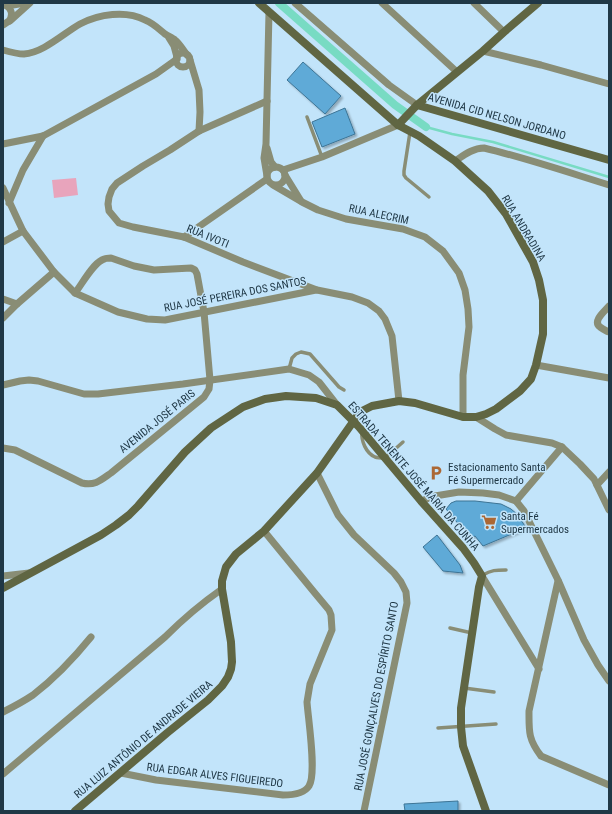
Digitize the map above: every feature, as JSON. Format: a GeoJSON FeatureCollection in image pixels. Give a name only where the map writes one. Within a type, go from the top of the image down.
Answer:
{"type":"FeatureCollection","features":[{"type":"Feature","properties":{"kind":"main road"},"geometry":{"type":"LineString","coordinates":[[260,3],[401,122],[415,108],[538,3]]}},
{"type":"Feature","properties":{"kind":"main road","name":"AVENIDA CID NELSON JORDANO"},"geometry":{"type":"LineString","coordinates":[[415,108],[609,160]]}},
{"type":"Feature","properties":{"kind":"main road","name":"RUA ANDRADINA"},"geometry":{"type":"LineString","coordinates":[[353,421],[360,412],[372,406],[399,401],[415,403],[463,417],[476,417],[486,414],[496,409],[520,391],[531,379],[536,365],[543,334],[543,300],[539,280],[533,262],[506,214],[488,191],[455,160],[420,136],[410,131],[401,122]]}},
{"type":"Feature","properties":{"kind":"main road","name":"ESTRADA TENENTE JOSÉ MARIA DA CUNHA"},"geometry":{"type":"LineString","coordinates":[[3,588],[101,535],[116,525],[133,510],[185,452],[211,428],[244,407],[265,399],[286,396],[316,398],[338,405],[463,548],[482,576]]}},
{"type":"Feature","properties":{"kind":"main road","name":"RUA LUIZ ANTÔNIO DE ANDRADE VIEIRA"},"geometry":{"type":"LineString","coordinates":[[74,811],[208,700],[222,686],[228,677],[232,662],[231,642],[222,589],[222,581],[226,567],[236,554],[264,531],[317,473],[353,421]]}},
{"type":"Feature","properties":{"kind":"main road"},"geometry":{"type":"LineString","coordinates":[[482,576],[479,587],[461,708],[461,727],[463,746],[486,811]]}},
{"type":"Feature","properties":{"kind":"street"},"geometry":{"type":"LineString","coordinates":[[5,4],[23,3]]}},
{"type":"Feature","properties":{"kind":"street"},"geometry":{"type":"LineString","coordinates":[[5,25],[30,3]]}},
{"type":"Feature","properties":{"kind":"street","name":"AVENIDA CID NELSON JORDANO"},"geometry":{"type":"LineString","coordinates":[[295,3],[415,108]]}},
{"type":"Feature","properties":{"kind":"street"},"geometry":{"type":"LineString","coordinates":[[382,3],[457,72]]}},
{"type":"Feature","properties":{"kind":"street"},"geometry":{"type":"LineString","coordinates":[[474,3],[504,32]]}},
{"type":"Feature","properties":{"kind":"street"},"geometry":{"type":"LineString","coordinates":[[5,4],[11,11],[11,18],[5,25]]}},
{"type":"Feature","properties":{"kind":"street"},"geometry":{"type":"LineString","coordinates":[[269,12],[266,144],[264,158],[267,177],[270,183],[273,185],[282,183],[285,178],[284,173]]}},
{"type":"Feature","properties":{"kind":"street"},"geometry":{"type":"LineString","coordinates":[[4,50],[12,53],[25,54],[39,50],[81,24],[100,17],[121,14],[144,19],[175,40],[189,58],[199,90],[199,131]]}},
{"type":"Feature","properties":{"kind":"street"},"geometry":{"type":"LineString","coordinates":[[168,36],[174,46],[177,63],[188,71],[196,82]]}},
{"type":"Feature","properties":{"kind":"street"},"geometry":{"type":"LineString","coordinates":[[483,51],[609,84]]}},
{"type":"Feature","properties":{"kind":"street"},"geometry":{"type":"LineString","coordinates":[[3,144],[43,136],[156,74],[183,54],[189,58]]}},
{"type":"Feature","properties":{"kind":"street"},"geometry":{"type":"LineString","coordinates":[[156,74],[187,66],[190,63],[189,58]]}},
{"type":"Feature","properties":{"kind":"street","name":"RUA IVOTI"},"geometry":{"type":"LineString","coordinates":[[267,101],[199,131],[118,183],[112,189],[109,196],[109,211],[119,223],[184,237],[243,262],[317,290],[352,297],[368,303],[379,311],[386,319],[392,336],[399,401]]}},
{"type":"Feature","properties":{"kind":"street"},"geometry":{"type":"LineString","coordinates":[[284,173],[401,122]]}},
{"type":"Feature","properties":{"kind":"street"},"geometry":{"type":"LineString","coordinates":[[9,203],[23,170],[43,136]]}},
{"type":"Feature","properties":{"kind":"street"},"geometry":{"type":"LineString","coordinates":[[266,144],[271,162],[275,167],[278,167],[284,173],[302,202]]}},
{"type":"Feature","properties":{"kind":"street"},"geometry":{"type":"LineString","coordinates":[[455,160],[472,150],[484,148],[522,157],[556,169],[609,184]]}},
{"type":"Feature","properties":{"kind":"street"},"geometry":{"type":"LineString","coordinates":[[184,237],[267,177],[268,171],[275,167]]}},
{"type":"Feature","properties":{"kind":"street","name":"RUA ALECRIM"},"geometry":{"type":"LineString","coordinates":[[273,185],[302,202],[333,216],[403,229],[426,237],[443,251],[459,273],[465,290],[468,309],[469,327],[463,375],[463,417]]}},
{"type":"Feature","properties":{"kind":"street","name":"RUA JOSÉ PEREIRA DOS SANTOS"},"geometry":{"type":"LineString","coordinates":[[4,192],[24,231],[54,272],[75,293],[118,312],[147,319],[165,320],[317,290]]}},
{"type":"Feature","properties":{"kind":"street"},"geometry":{"type":"LineString","coordinates":[[3,242],[24,231]]}},
{"type":"Feature","properties":{"kind":"street"},"geometry":{"type":"LineString","coordinates":[[75,293],[95,266],[107,258],[139,268],[154,270],[191,268],[195,270],[204,312],[210,380]]}},
{"type":"Feature","properties":{"kind":"street"},"geometry":{"type":"LineString","coordinates":[[3,318],[54,272]]}},
{"type":"Feature","properties":{"kind":"street"},"geometry":{"type":"LineString","coordinates":[[3,299],[17,304]]}},
{"type":"Feature","properties":{"kind":"street"},"geometry":{"type":"LineString","coordinates":[[609,306],[597,321],[599,327],[609,332]]}},
{"type":"Feature","properties":{"kind":"street"},"geometry":{"type":"LineString","coordinates":[[536,365],[609,378]]}},
{"type":"Feature","properties":{"kind":"street"},"geometry":{"type":"LineString","coordinates":[[3,385],[29,380],[38,381],[84,394],[98,394],[289,369],[309,375],[319,382],[338,405]]}},
{"type":"Feature","properties":{"kind":"street","name":"AVENIDA JOSÉ PARIS"},"geometry":{"type":"LineString","coordinates":[[3,448],[15,450],[82,483],[96,483],[111,473],[204,397],[209,389],[210,380]]}},
{"type":"Feature","properties":{"kind":"street"},"geometry":{"type":"LineString","coordinates":[[476,417],[506,435],[552,443],[562,448],[587,470],[594,479],[609,510]]}},
{"type":"Feature","properties":{"kind":"street"},"geometry":{"type":"LineString","coordinates":[[516,501],[562,448]]}},
{"type":"Feature","properties":{"kind":"street"},"geometry":{"type":"LineString","coordinates":[[597,485],[609,472]]}},
{"type":"Feature","properties":{"kind":"street","name":"RUA JOSÉ GONÇALVES DO ESPÍRITO SANTO"},"geometry":{"type":"LineString","coordinates":[[317,473],[338,515],[354,535],[402,582],[406,592],[407,603],[364,811]]}},
{"type":"Feature","properties":{"kind":"street"},"geometry":{"type":"LineString","coordinates":[[421,501],[435,496],[459,492],[499,495],[516,501],[524,511],[558,580],[584,640],[609,681]]}},
{"type":"Feature","properties":{"kind":"street","name":"RUA EDGAR ALVES FIGUEIREDO"},"geometry":{"type":"LineString","coordinates":[[121,773],[156,780],[283,795],[301,793],[308,788],[312,780],[313,768],[307,702],[308,692],[332,630],[331,615],[329,610],[264,531]]}},
{"type":"Feature","properties":{"kind":"street"},"geometry":{"type":"LineString","coordinates":[[3,576],[31,573]]}},
{"type":"Feature","properties":{"kind":"street"},"geometry":{"type":"LineString","coordinates":[[482,576],[539,669]]}},
{"type":"Feature","properties":{"kind":"street"},"geometry":{"type":"LineString","coordinates":[[558,580],[529,710],[530,739],[534,748],[541,756],[609,786]]}},
{"type":"Feature","properties":{"kind":"street"},"geometry":{"type":"LineString","coordinates":[[3,774],[165,637],[179,623],[222,589]]}},
{"type":"Feature","properties":{"kind":"street"},"geometry":{"type":"LineString","coordinates":[[3,712],[41,688],[76,655],[91,637]]}},
{"type":"Feature","properties":{"kind":"lane"},"geometry":{"type":"LineString","coordinates":[[307,117],[322,157]]}},
{"type":"Feature","properties":{"kind":"lane"},"geometry":{"type":"LineString","coordinates":[[410,131],[404,175],[429,197]]}},
{"type":"Feature","properties":{"kind":"lane"},"geometry":{"type":"LineString","coordinates":[[289,369],[292,358],[296,354],[301,352],[310,354],[344,390]]}},
{"type":"Feature","properties":{"kind":"lane"},"geometry":{"type":"LineString","coordinates":[[385,458],[403,442]]}},
{"type":"Feature","properties":{"kind":"lane"},"geometry":{"type":"LineString","coordinates":[[482,576],[489,571],[506,570]]}},
{"type":"Feature","properties":{"kind":"lane"},"geometry":{"type":"LineString","coordinates":[[450,628],[472,633]]}},
{"type":"Feature","properties":{"kind":"lane"},"geometry":{"type":"LineString","coordinates":[[464,688],[494,692]]}},
{"type":"Feature","properties":{"kind":"lane"},"geometry":{"type":"LineString","coordinates":[[438,728],[496,724]]}},
{"type":"Feature","properties":{"kind":"shaded area"},"geometry":{"type":"Polygon","coordinates":[[[76,178],[78,195],[54,198],[52,180],[76,178]]]}},
{"type":"Feature","properties":{"kind":"building"},"geometry":{"type":"Polygon","coordinates":[[[303,62],[341,96],[325,114],[287,80],[303,62]]]}},
{"type":"Feature","properties":{"kind":"building"},"geometry":{"type":"Polygon","coordinates":[[[345,108],[355,134],[322,147],[312,122],[345,108]]]}},
{"type":"Feature","properties":{"kind":"building","name":"Santa Fé Supermercados"},"geometry":{"type":"Polygon","coordinates":[[[456,501],[475,501],[501,504],[511,509],[518,515],[526,528],[483,546],[475,536],[470,538],[446,509],[451,503],[456,501]]]}},
{"type":"Feature","properties":{"kind":"building"},"geometry":{"type":"Polygon","coordinates":[[[437,535],[460,565],[463,573],[443,571],[423,547],[437,535]]]}},
{"type":"Feature","properties":{"kind":"building"},"geometry":{"type":"Polygon","coordinates":[[[458,801],[458,811],[405,811],[404,804],[458,801]]]}},
{"type":"Feature","properties":{"kind":"waterway"},"geometry":{"type":"LineString","coordinates":[[279,3],[395,105],[426,127]]}},
{"type":"Feature","properties":{"kind":"waterway"},"geometry":{"type":"LineString","coordinates":[[426,127],[493,142],[609,177]]}},
{"type":"Feature","properties":{"kind":"place","name":"Estacionamento Santa Fé Supermercado"},"geometry":{"type":"Point","coordinates":[436,473]}},
{"type":"Feature","properties":{"kind":"place","name":"Santa Fé Supermercados"},"geometry":{"type":"Point","coordinates":[489,522]}}]}
